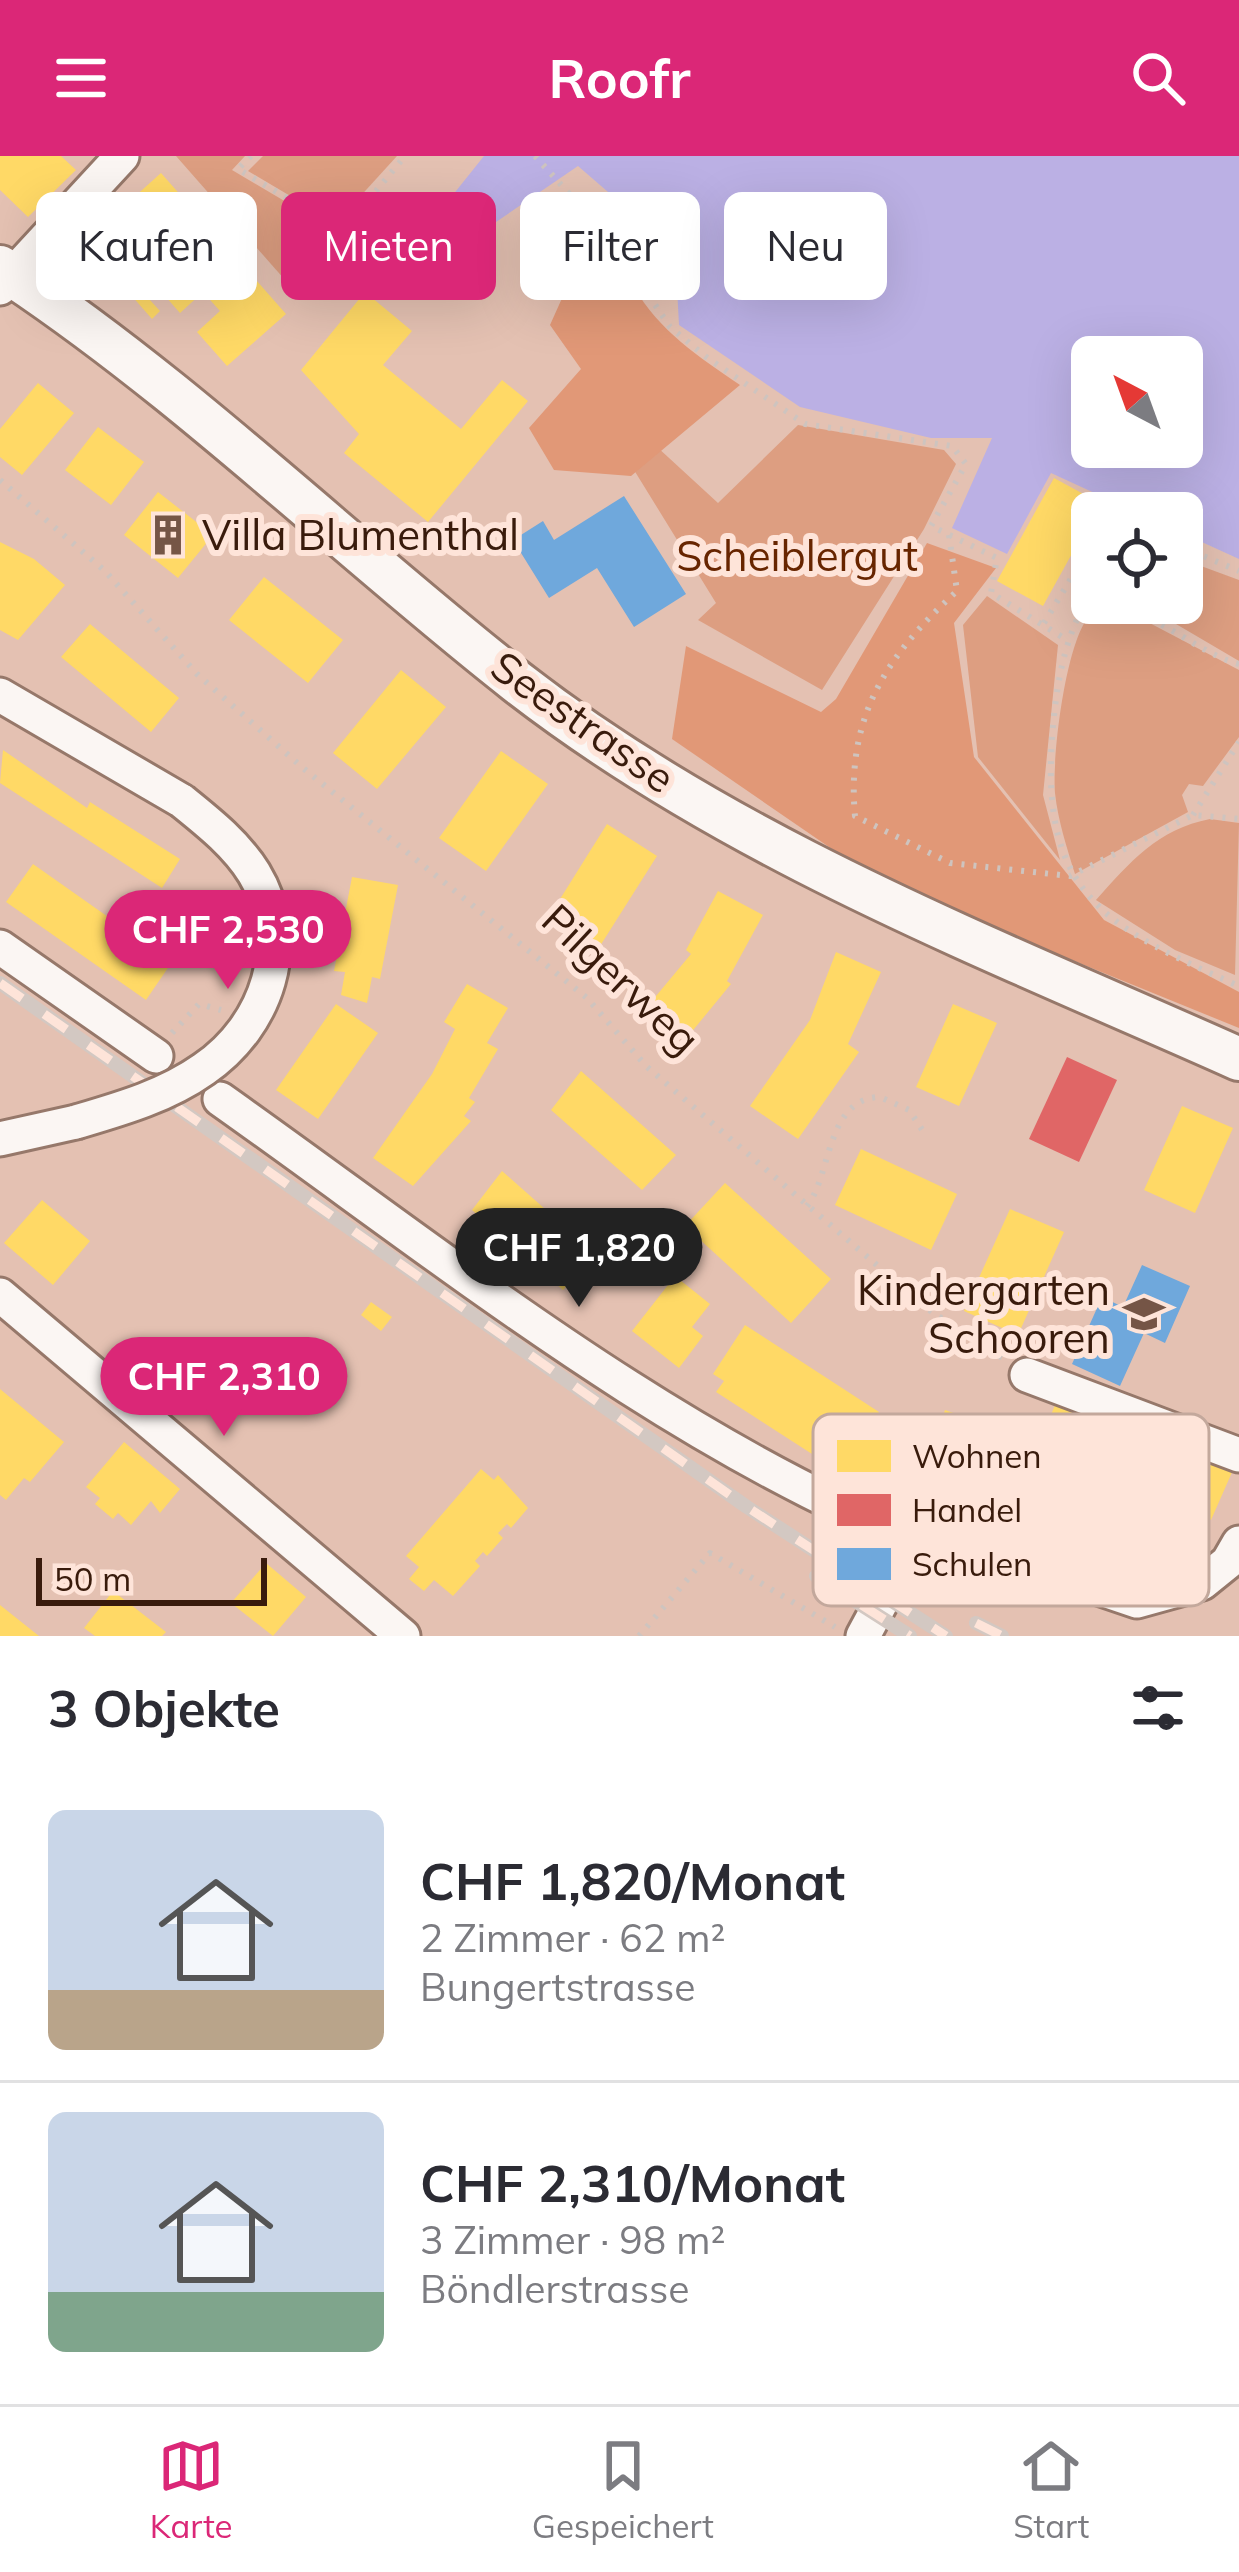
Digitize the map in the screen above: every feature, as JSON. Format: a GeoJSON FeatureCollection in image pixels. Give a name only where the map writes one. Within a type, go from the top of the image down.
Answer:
{"type":"FeatureCollection","features":[{"type":"Feature","properties":{"kind":"main road","name":"Seestrasse"},"geometry":{"type":"LineString","coordinates":[[4,277],[395,578],[517,682],[693,800],[839,879],[1239,1059]]}},
{"type":"Feature","properties":{"kind":"street"},"geometry":{"type":"LineString","coordinates":[[4,277],[122,156]]}},
{"type":"Feature","properties":{"kind":"street"},"geometry":{"type":"LineString","coordinates":[[0,695],[182,802],[226,838],[255,874],[271,922],[269,981],[248,1028],[215,1062],[150,1097],[76,1122],[0,1139]]}},
{"type":"Feature","properties":{"kind":"street"},"geometry":{"type":"LineString","coordinates":[[0,947],[165,1043]]}},
{"type":"Feature","properties":{"kind":"street"},"geometry":{"type":"LineString","coordinates":[[220,1099],[664,1408],[813,1496]]}},
{"type":"Feature","properties":{"kind":"street"},"geometry":{"type":"LineString","coordinates":[[0,1295],[404,1636]]}},
{"type":"Feature","properties":{"kind":"street"},"geometry":{"type":"LineString","coordinates":[[1027,1375],[1130,1414]]}},
{"type":"Feature","properties":{"kind":"street"},"geometry":{"type":"LineString","coordinates":[[1209,1444],[1239,1455]]}},
{"type":"Feature","properties":{"kind":"street"},"geometry":{"type":"LineString","coordinates":[[1209,1576],[1239,1544]]}},
{"type":"Feature","properties":{"kind":"street"},"geometry":{"type":"LineString","coordinates":[[1239,1544],[1239,1570]]}},
{"type":"Feature","properties":{"kind":"street"},"geometry":{"type":"LineString","coordinates":[[863,1636],[879,1606]]}},
{"type":"Feature","properties":{"kind":"path"},"geometry":{"type":"LineString","coordinates":[[251,156],[238,169],[343,231],[405,156]]}},
{"type":"Feature","properties":{"kind":"path"},"geometry":{"type":"LineString","coordinates":[[535,156],[613,242],[670,327],[706,357],[805,424],[952,446],[966,464],[931,526],[997,558],[991,593],[1067,640]]}},
{"type":"Feature","properties":{"kind":"path","name":"Pilgerweg"},"geometry":{"type":"LineString","coordinates":[[0,481],[104,571],[196,674],[398,847],[587,998],[646,1066],[807,1207],[929,1310],[1027,1375]]}},
{"type":"Feature","properties":{"kind":"path"},"geometry":{"type":"LineString","coordinates":[[949,535],[957,591],[904,640],[863,715],[851,771],[855,816],[950,862],[1070,876],[1193,814],[1239,742]]}},
{"type":"Feature","properties":{"kind":"path"},"geometry":{"type":"LineString","coordinates":[[1203,556],[1239,571]]}},
{"type":"Feature","properties":{"kind":"path"},"geometry":{"type":"LineString","coordinates":[[1043,623],[1071,578]]}},
{"type":"Feature","properties":{"kind":"path"},"geometry":{"type":"LineString","coordinates":[[1238,982],[1097,909],[1070,876],[1048,796],[1067,640],[1080,614],[1094,608],[1145,615],[1239,664]]}},
{"type":"Feature","properties":{"kind":"path"},"geometry":{"type":"LineString","coordinates":[[1193,814],[1239,819]]}},
{"type":"Feature","properties":{"kind":"path"},"geometry":{"type":"LineString","coordinates":[[165,1043],[199,1004],[229,1016]]}},
{"type":"Feature","properties":{"kind":"path"},"geometry":{"type":"LineString","coordinates":[[807,1207],[824,1178],[823,1154],[856,1105],[867,1097],[909,1110],[923,1131]]}},
{"type":"Feature","properties":{"kind":"path"},"geometry":{"type":"LineString","coordinates":[[639,1636],[710,1553],[850,1636]]}},
{"type":"Feature","properties":{"kind":"green space"},"geometry":{"type":"Polygon","coordinates":[[[176,156],[245,156],[232,170],[281,199],[281,275],[257,248],[257,192],[208,192],[176,156]]]}},
{"type":"Feature","properties":{"kind":"green space"},"geometry":{"type":"Polygon","coordinates":[[[263,156],[397,156],[364,192],[284,192],[248,171],[263,156]]]}},
{"type":"Feature","properties":{"kind":"green space","name":"Scheiblergut"},"geometry":{"type":"Polygon","coordinates":[[[798,425],[944,450],[956,464],[924,529],[822,690],[698,620],[716,603],[634,470],[656,446],[718,503],[798,425]]]}},
{"type":"Feature","properties":{"kind":"green space"},"geometry":{"type":"Polygon","coordinates":[[[1203,567],[1239,580],[1239,661],[1176,624],[1203,624],[1203,567]]]}},
{"type":"Feature","properties":{"kind":"green space"},"geometry":{"type":"Polygon","coordinates":[[[987,596],[1058,645],[1043,795],[1060,860],[978,757],[963,625],[987,596]]]}},
{"type":"Feature","properties":{"kind":"green space"},"geometry":{"type":"Polygon","coordinates":[[[1152,624],[1239,670],[1239,737],[1203,786],[1189,784],[1182,795],[1188,812],[1075,874],[1056,803],[1055,776],[1062,699],[1082,627],[1152,624]]]}},
{"type":"Feature","properties":{"kind":"green space"},"geometry":{"type":"Polygon","coordinates":[[[1210,819],[1239,823],[1235,975],[1175,950],[1096,900],[1160,839],[1210,819]]]}},
{"type":"Feature","properties":{"kind":"shaded area"},"geometry":{"type":"Polygon","coordinates":[[[484,156],[1239,156],[1239,559],[1203,543],[1203,492],[1092,492],[1051,473],[1007,554],[952,528],[992,438],[931,438],[800,407],[679,325],[678,300],[700,300],[700,192],[608,192],[578,166],[540,192],[520,192],[520,206],[496,222],[496,192],[455,192],[484,156]]]}},
{"type":"Feature","properties":{"kind":"shaded area"},"geometry":{"type":"Polygon","coordinates":[[[561,300],[642,300],[681,342],[740,385],[631,476],[554,470],[529,428],[581,369],[550,325],[561,300]]]}},
{"type":"Feature","properties":{"kind":"shaded area"},"geometry":{"type":"Polygon","coordinates":[[[927,543],[996,568],[954,623],[974,757],[1104,920],[1239,992],[1239,1028],[880,882],[672,739],[686,646],[821,712],[836,699],[927,543]]]}},
{"type":"Feature","properties":{"kind":"building: Wohnen"},"geometry":{"type":"Polygon","coordinates":[[[0,156],[61,156],[76,170],[54,192],[36,192],[36,209],[28,217],[0,190],[0,156]]]}},
{"type":"Feature","properties":{"kind":"building: Wohnen"},"geometry":{"type":"Polygon","coordinates":[[[161,173],[178,192],[140,192],[161,173]]]}},
{"type":"Feature","properties":{"kind":"building: Wohnen"},"geometry":{"type":"Polygon","coordinates":[[[257,281],[286,314],[227,366],[197,332],[220,311],[210,300],[257,300],[257,281]]]}},
{"type":"Feature","properties":{"kind":"building: Wohnen"},"geometry":{"type":"Polygon","coordinates":[[[135,300],[150,300],[160,311],[152,319],[135,300]]]}},
{"type":"Feature","properties":{"kind":"building: Wohnen"},"geometry":{"type":"Polygon","coordinates":[[[169,300],[194,300],[180,313],[169,300]]]}},
{"type":"Feature","properties":{"kind":"building: Wohnen"},"geometry":{"type":"Polygon","coordinates":[[[358,300],[375,300],[412,331],[383,365],[461,429],[502,380],[528,401],[428,522],[344,453],[359,434],[301,370],[358,300]]]}},
{"type":"Feature","properties":{"kind":"building: Wohnen"},"geometry":{"type":"Polygon","coordinates":[[[38,383],[74,413],[22,475],[0,457],[0,429],[38,383]]]}},
{"type":"Feature","properties":{"kind":"building: Wohnen"},"geometry":{"type":"Polygon","coordinates":[[[98,427],[144,462],[111,505],[65,470],[98,427]]]}},
{"type":"Feature","properties":{"kind":"building: Wohnen"},"geometry":{"type":"Polygon","coordinates":[[[1054,478],[1080,492],[1071,492],[1071,555],[1043,606],[997,581],[1054,478]]]}},
{"type":"Feature","properties":{"kind":"building: Wohnen","name":"Villa Blumenthal"},"geometry":{"type":"Polygon","coordinates":[[[158,492],[213,535],[178,578],[124,535],[158,492]]]}},
{"type":"Feature","properties":{"kind":"building: Wohnen"},"geometry":{"type":"Polygon","coordinates":[[[0,542],[34,559],[65,585],[18,640],[0,630],[0,542]]]}},
{"type":"Feature","properties":{"kind":"building: Wohnen"},"geometry":{"type":"Polygon","coordinates":[[[264,577],[343,640],[308,683],[229,620],[264,577]]]}},
{"type":"Feature","properties":{"kind":"building: Wohnen"},"geometry":{"type":"Polygon","coordinates":[[[90,624],[179,698],[151,732],[61,657],[90,624]]]}},
{"type":"Feature","properties":{"kind":"building: Wohnen"},"geometry":{"type":"Polygon","coordinates":[[[401,670],[446,707],[377,789],[333,753],[401,670]]]}},
{"type":"Feature","properties":{"kind":"building: Wohnen"},"geometry":{"type":"Polygon","coordinates":[[[3,750],[87,808],[90,802],[180,859],[162,888],[0,783],[3,750]]]}},
{"type":"Feature","properties":{"kind":"building: Wohnen"},"geometry":{"type":"Polygon","coordinates":[[[501,751],[548,784],[486,871],[439,838],[501,751]]]}},
{"type":"Feature","properties":{"kind":"building: Wohnen"},"geometry":{"type":"Polygon","coordinates":[[[607,824],[657,856],[600,946],[550,915],[607,824]]]}},
{"type":"Feature","properties":{"kind":"building: Wohnen"},"geometry":{"type":"Polygon","coordinates":[[[33,864],[172,962],[146,1000],[6,902],[33,864]]]}},
{"type":"Feature","properties":{"kind":"building: Wohnen"},"geometry":{"type":"Polygon","coordinates":[[[352,877],[398,885],[380,979],[372,977],[367,1003],[341,995],[345,972],[334,971],[352,877]]]}},
{"type":"Feature","properties":{"kind":"building: Wohnen"},"geometry":{"type":"Polygon","coordinates":[[[718,891],[763,915],[727,981],[731,984],[685,1040],[646,1008],[691,954],[686,950],[718,891]]]}},
{"type":"Feature","properties":{"kind":"building: Wohnen"},"geometry":{"type":"Polygon","coordinates":[[[836,952],[881,972],[848,1044],[859,1052],[798,1139],[750,1106],[810,1020],[836,952]]]}},
{"type":"Feature","properties":{"kind":"building: Wohnen"},"geometry":{"type":"Polygon","coordinates":[[[467,984],[508,1008],[487,1043],[498,1049],[469,1098],[475,1102],[464,1116],[471,1121],[413,1186],[373,1158],[432,1074],[455,1029],[444,1022],[467,984]]]}},
{"type":"Feature","properties":{"kind":"building: Wohnen"},"geometry":{"type":"Polygon","coordinates":[[[336,1004],[378,1033],[318,1119],[276,1090],[336,1004]]]}},
{"type":"Feature","properties":{"kind":"building: Wohnen"},"geometry":{"type":"Polygon","coordinates":[[[953,1004],[997,1023],[959,1106],[916,1087],[953,1004]]]}},
{"type":"Feature","properties":{"kind":"building: Wohnen"},"geometry":{"type":"Polygon","coordinates":[[[581,1071],[676,1155],[642,1190],[551,1110],[581,1071]]]}},
{"type":"Feature","properties":{"kind":"building: Wohnen"},"geometry":{"type":"Polygon","coordinates":[[[1182,1106],[1233,1128],[1195,1213],[1144,1190],[1182,1106]]]}},
{"type":"Feature","properties":{"kind":"building: Wohnen"},"geometry":{"type":"Polygon","coordinates":[[[861,1149],[957,1194],[931,1250],[835,1205],[861,1149]]]}},
{"type":"Feature","properties":{"kind":"building: Wohnen"},"geometry":{"type":"Polygon","coordinates":[[[502,1171],[597,1255],[563,1290],[472,1210],[502,1171]]]}},
{"type":"Feature","properties":{"kind":"building: Wohnen"},"geometry":{"type":"Polygon","coordinates":[[[725,1183],[831,1279],[791,1323],[685,1226],[725,1183]]]}},
{"type":"Feature","properties":{"kind":"building: Wohnen"},"geometry":{"type":"Polygon","coordinates":[[[42,1200],[90,1241],[53,1285],[4,1243],[42,1200]]]}},
{"type":"Feature","properties":{"kind":"building: Wohnen"},"geometry":{"type":"Polygon","coordinates":[[[1010,1209],[1064,1232],[1018,1335],[964,1311],[1010,1209]]]}},
{"type":"Feature","properties":{"kind":"building: Wohnen"},"geometry":{"type":"Polygon","coordinates":[[[675,1276],[710,1304],[692,1327],[703,1336],[679,1368],[632,1331],[675,1276]]]}},
{"type":"Feature","properties":{"kind":"building: Wohnen"},"geometry":{"type":"Polygon","coordinates":[[[371,1302],[392,1317],[381,1331],[361,1315],[371,1302]]]}},
{"type":"Feature","properties":{"kind":"building: Wohnen"},"geometry":{"type":"Polygon","coordinates":[[[745,1325],[879,1412],[813,1414],[813,1455],[716,1392],[724,1381],[713,1374],[745,1325]]]}},
{"type":"Feature","properties":{"kind":"building: Wohnen"},"geometry":{"type":"Polygon","coordinates":[[[0,1389],[64,1442],[30,1482],[24,1478],[6,1500],[0,1495],[0,1389]]]}},
{"type":"Feature","properties":{"kind":"building: Wohnen"},"geometry":{"type":"Polygon","coordinates":[[[1058,1398],[1093,1411],[1092,1414],[1051,1414],[1058,1398]]]}},
{"type":"Feature","properties":{"kind":"building: Wohnen"},"geometry":{"type":"Polygon","coordinates":[[[124,1442],[180,1489],[160,1513],[151,1501],[131,1525],[118,1513],[113,1519],[95,1504],[100,1498],[86,1487],[124,1442]]]}},
{"type":"Feature","properties":{"kind":"building: Wohnen"},"geometry":{"type":"Polygon","coordinates":[[[1209,1460],[1233,1470],[1209,1519],[1209,1460]]]}},
{"type":"Feature","properties":{"kind":"building: Wohnen"},"geometry":{"type":"Polygon","coordinates":[[[481,1469],[494,1480],[498,1475],[528,1508],[511,1528],[507,1524],[498,1533],[503,1538],[487,1556],[483,1552],[475,1561],[480,1566],[453,1596],[434,1580],[424,1591],[409,1579],[419,1567],[406,1556],[481,1469]]]}},
{"type":"Feature","properties":{"kind":"building: Wohnen"},"geometry":{"type":"Polygon","coordinates":[[[266,1563],[306,1597],[273,1636],[231,1603],[266,1563]]]}},
{"type":"Feature","properties":{"kind":"building: Wohnen"},"geometry":{"type":"Polygon","coordinates":[[[113,1591],[166,1632],[162,1636],[95,1636],[84,1628],[113,1591]]]}},
{"type":"Feature","properties":{"kind":"building: Wohnen"},"geometry":{"type":"Polygon","coordinates":[[[0,1605],[39,1636],[0,1636],[0,1605]]]}},
{"type":"Feature","properties":{"kind":"building: Handel"},"geometry":{"type":"Polygon","coordinates":[[[1067,1057],[1117,1080],[1079,1162],[1029,1139],[1067,1057]]]}},
{"type":"Feature","properties":{"kind":"building: Schulen"},"geometry":{"type":"Polygon","coordinates":[[[624,496],[686,594],[634,627],[597,568],[549,598],[513,540],[543,521],[554,540],[624,496]]]}},
{"type":"Feature","properties":{"kind":"building: Schulen"},"geometry":{"type":"Polygon","coordinates":[[[1142,1265],[1190,1286],[1165,1343],[1144,1333],[1120,1386],[1072,1364],[1102,1297],[1123,1307],[1142,1265]]]}},
{"type":"Feature","properties":{"kind":"railway"},"geometry":{"type":"LineString","coordinates":[[0,983],[813,1550]]}},
{"type":"Feature","properties":{"kind":"railway"},"geometry":{"type":"LineString","coordinates":[[863,1606],[910,1636]]}},
{"type":"Feature","properties":{"kind":"railway"},"geometry":{"type":"LineString","coordinates":[[900,1606],[946,1636]]}},
{"type":"Feature","properties":{"kind":"railway"},"geometry":{"type":"LineString","coordinates":[[976,1623],[1002,1636]]}},
{"type":"Feature","properties":{"kind":"place","name":"Villa Blumenthal"},"geometry":{"type":"Point","coordinates":[168,535]}},
{"type":"Feature","properties":{"kind":"place","name":"Kindergarten Schooren"},"geometry":{"type":"Point","coordinates":[1144,1314]}}]}
